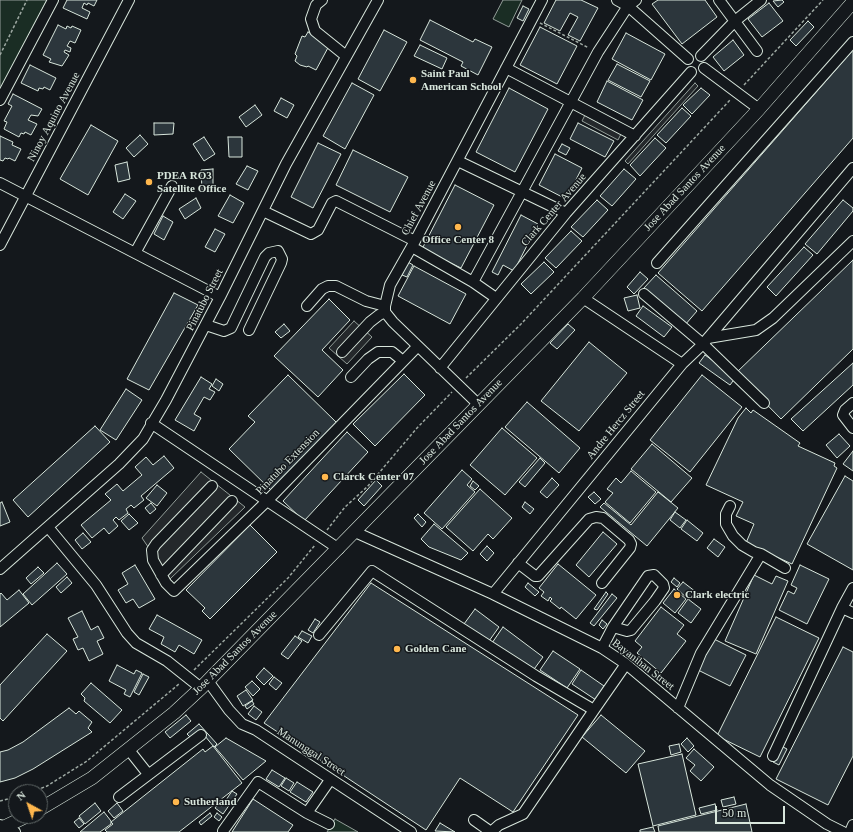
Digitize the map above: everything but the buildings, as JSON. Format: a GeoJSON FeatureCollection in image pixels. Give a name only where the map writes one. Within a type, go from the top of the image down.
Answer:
{"type":"FeatureCollection","features":[{"type":"Feature","properties":{"kind":"main road","name":"Jose Abad Santos Avenue"},"geometry":{"type":"LineString","coordinates":[[48,804],[92,778],[129,750],[205,685],[583,298],[759,109],[853,2]]}},
{"type":"Feature","properties":{"kind":"street"},"geometry":{"type":"LineString","coordinates":[[0,100],[53,0]]}},
{"type":"Feature","properties":{"kind":"street","name":"Ninoy Aquino Avenue"},"geometry":{"type":"LineString","coordinates":[[0,245],[128,0]]}},
{"type":"Feature","properties":{"kind":"street"},"geometry":{"type":"LineString","coordinates":[[322,0],[316,5],[311,19],[315,31],[346,56]]}},
{"type":"Feature","properties":{"kind":"street","name":"Pinatubo Street"},"geometry":{"type":"LineString","coordinates":[[0,569],[119,464],[143,439],[151,423],[166,400],[206,325],[286,164],[378,0]]}},
{"type":"Feature","properties":{"kind":"street","name":"Chief Avenue"},"geometry":{"type":"LineString","coordinates":[[385,309],[390,285],[458,161],[542,0]]}},
{"type":"Feature","properties":{"kind":"street"},"geometry":{"type":"LineString","coordinates":[[617,0],[632,3],[688,59]]}},
{"type":"Feature","properties":{"kind":"street"},"geometry":{"type":"LineString","coordinates":[[719,0],[757,51]]}},
{"type":"Feature","properties":{"kind":"street"},"geometry":{"type":"LineString","coordinates":[[701,56],[735,21],[761,0]]}},
{"type":"Feature","properties":{"kind":"street"},"geometry":{"type":"LineString","coordinates":[[473,282],[570,101],[598,52],[632,3]]}},
{"type":"Feature","properties":{"kind":"street"},"geometry":{"type":"LineString","coordinates":[[657,263],[853,42]]}},
{"type":"Feature","properties":{"kind":"street"},"geometry":{"type":"LineString","coordinates":[[696,55],[701,56],[705,62],[704,68],[697,73],[691,72],[686,64],[688,59],[696,55]]}},
{"type":"Feature","properties":{"kind":"street"},"geometry":{"type":"LineString","coordinates":[[506,68],[635,136]]}},
{"type":"Feature","properties":{"kind":"street"},"geometry":{"type":"LineString","coordinates":[[704,68],[759,109]]}},
{"type":"Feature","properties":{"kind":"street","name":"Clark Center Avenue"},"geometry":{"type":"LineString","coordinates":[[440,368],[566,213],[691,72]]}},
{"type":"Feature","properties":{"kind":"street"},"geometry":{"type":"LineString","coordinates":[[458,161],[566,213]]}},
{"type":"Feature","properties":{"kind":"street","name":"Andre Hercz Street"},"geometry":{"type":"LineString","coordinates":[[493,594],[682,364],[706,341],[853,168]]}},
{"type":"Feature","properties":{"kind":"street"},"geometry":{"type":"LineString","coordinates":[[0,183],[220,297]]}},
{"type":"Feature","properties":{"kind":"street"},"geometry":{"type":"LineString","coordinates":[[135,253],[172,186]]}},
{"type":"Feature","properties":{"kind":"street"},"geometry":{"type":"LineString","coordinates":[[263,211],[311,234],[318,230],[332,203],[336,201],[413,244],[496,298]]}},
{"type":"Feature","properties":{"kind":"street"},"geometry":{"type":"LineString","coordinates":[[706,341],[756,330],[768,322],[853,241]]}},
{"type":"Feature","properties":{"kind":"street"},"geometry":{"type":"LineString","coordinates":[[206,325],[224,331],[231,328],[265,257],[269,253],[278,251],[282,258],[281,263],[249,330]]}},
{"type":"Feature","properties":{"kind":"street"},"geometry":{"type":"LineString","coordinates":[[307,306],[322,289],[328,286],[336,286],[385,309],[393,322],[417,347],[478,404]]}},
{"type":"Feature","properties":{"kind":"street"},"geometry":{"type":"LineString","coordinates":[[644,294],[706,341],[764,403]]}},
{"type":"Feature","properties":{"kind":"street"},"geometry":{"type":"LineString","coordinates":[[583,298],[682,364]]}},
{"type":"Feature","properties":{"kind":"street"},"geometry":{"type":"LineString","coordinates":[[342,352],[370,322],[385,309]]}},
{"type":"Feature","properties":{"kind":"street","name":"Pinatubo Extension"},"geometry":{"type":"LineString","coordinates":[[161,574],[174,591],[266,502],[417,347]]}},
{"type":"Feature","properties":{"kind":"street"},"geometry":{"type":"LineString","coordinates":[[350,377],[368,358],[378,352],[392,352],[404,361]]}},
{"type":"Feature","properties":{"kind":"street"},"geometry":{"type":"LineString","coordinates":[[853,403],[844,410],[843,415],[853,428]]}},
{"type":"Feature","properties":{"kind":"street"},"geometry":{"type":"LineString","coordinates":[[151,423],[266,502],[339,549]]}},
{"type":"Feature","properties":{"kind":"street"},"geometry":{"type":"LineString","coordinates":[[212,486],[152,550],[153,560],[161,574],[232,501]]}},
{"type":"Feature","properties":{"kind":"street"},"geometry":{"type":"LineString","coordinates":[[730,506],[726,514],[726,524],[733,536],[742,545],[754,552],[762,554],[785,568]]}},
{"type":"Feature","properties":{"kind":"street"},"geometry":{"type":"LineString","coordinates":[[518,563],[535,576],[538,576],[588,519],[596,517],[603,518],[630,540],[631,544],[630,548],[602,583]]}},
{"type":"Feature","properties":{"kind":"street","name":"Manunggal Street"},"geometry":{"type":"LineString","coordinates":[[48,527],[96,585],[127,633],[136,643],[168,661],[187,677],[205,685],[242,724],[256,730],[411,832]]}},
{"type":"Feature","properties":{"kind":"street","name":"Bayanihan Street"},"geometry":{"type":"LineString","coordinates":[[355,532],[493,594],[602,648],[626,664],[770,785],[825,828],[844,832]]}},
{"type":"Feature","properties":{"kind":"street"},"geometry":{"type":"LineString","coordinates":[[678,708],[701,653],[762,554]]}},
{"type":"Feature","properties":{"kind":"street"},"geometry":{"type":"LineString","coordinates":[[318,635],[372,571],[536,676],[594,710]]}},
{"type":"Feature","properties":{"kind":"street"},"geometry":{"type":"LineString","coordinates":[[602,648],[613,627],[648,576],[654,575],[663,584],[664,588],[655,601],[631,630],[627,632],[613,627]]}},
{"type":"Feature","properties":{"kind":"street"},"geometry":{"type":"LineString","coordinates":[[773,756],[842,608],[853,588]]}},
{"type":"Feature","properties":{"kind":"street"},"geometry":{"type":"LineString","coordinates":[[842,608],[853,613]]}},
{"type":"Feature","properties":{"kind":"street"},"geometry":{"type":"LineString","coordinates":[[474,820],[491,832],[499,825],[523,814],[626,664]]}},
{"type":"Feature","properties":{"kind":"street"},"geometry":{"type":"LineString","coordinates":[[119,797],[200,734]]}},
{"type":"Feature","properties":{"kind":"street"},"geometry":{"type":"LineString","coordinates":[[129,750],[148,774]]}},
{"type":"Feature","properties":{"kind":"street"},"geometry":{"type":"LineString","coordinates":[[307,813],[330,780]]}},
{"type":"Feature","properties":{"kind":"street"},"geometry":{"type":"LineString","coordinates":[[223,831],[258,782],[307,813],[329,824]]}},
{"type":"Feature","properties":{"kind":"street"},"geometry":{"type":"LineString","coordinates":[[850,832],[853,825]]}},
{"type":"Feature","properties":{"kind":"path"},"geometry":{"type":"LineString","coordinates":[[0,55],[27,0]]}},
{"type":"Feature","properties":{"kind":"path"},"geometry":{"type":"LineString","coordinates":[[48,785],[87,761],[187,677],[288,578],[346,507],[367,487],[417,428],[521,324],[823,0]]}},
{"type":"Feature","properties":{"kind":"path"},"geometry":{"type":"LineString","coordinates":[[532,19],[598,52]]}},
{"type":"Feature","properties":{"kind":"green space"},"geometry":{"type":"Polygon","coordinates":[[[0,0],[47,0],[0,92],[0,0]]]}},
{"type":"Feature","properties":{"kind":"green space"},"geometry":{"type":"Polygon","coordinates":[[[503,0],[522,0],[509,27],[493,19],[503,0]]]}},
{"type":"Feature","properties":{"kind":"green space"},"geometry":{"type":"Polygon","coordinates":[[[335,819],[358,832],[327,832],[335,819]]]}},
{"type":"Feature","properties":{"kind":"shaded area"},"geometry":{"type":"Polygon","coordinates":[[[695,83],[698,86],[628,164],[625,161],[695,83]]]}},
{"type":"Feature","properties":{"kind":"shaded area"},"geometry":{"type":"Polygon","coordinates":[[[586,113],[622,132],[618,140],[582,121],[586,113]]]}},
{"type":"Feature","properties":{"kind":"shaded area"},"geometry":{"type":"Polygon","coordinates":[[[354,321],[372,337],[347,364],[329,348],[354,321]]]}},
{"type":"Feature","properties":{"kind":"shaded area"},"geometry":{"type":"Polygon","coordinates":[[[201,472],[245,507],[170,579],[142,538],[201,472]]]}},
{"type":"Feature","properties":{"kind":"place","name":"Saint Paul American School"},"geometry":{"type":"Point","coordinates":[413,80]}},
{"type":"Feature","properties":{"kind":"place","name":"PDEA RO3 Satellite Office"},"geometry":{"type":"Point","coordinates":[149,182]}},
{"type":"Feature","properties":{"kind":"place","name":"Office Center 8"},"geometry":{"type":"Point","coordinates":[458,227]}},
{"type":"Feature","properties":{"kind":"place","name":"Clarck Center 07"},"geometry":{"type":"Point","coordinates":[325,477]}},
{"type":"Feature","properties":{"kind":"place","name":"Clark electric"},"geometry":{"type":"Point","coordinates":[677,595]}},
{"type":"Feature","properties":{"kind":"place","name":"Golden Cane"},"geometry":{"type":"Point","coordinates":[397,649]}},
{"type":"Feature","properties":{"kind":"place","name":"Sutherland"},"geometry":{"type":"Point","coordinates":[176,802]}}]}
